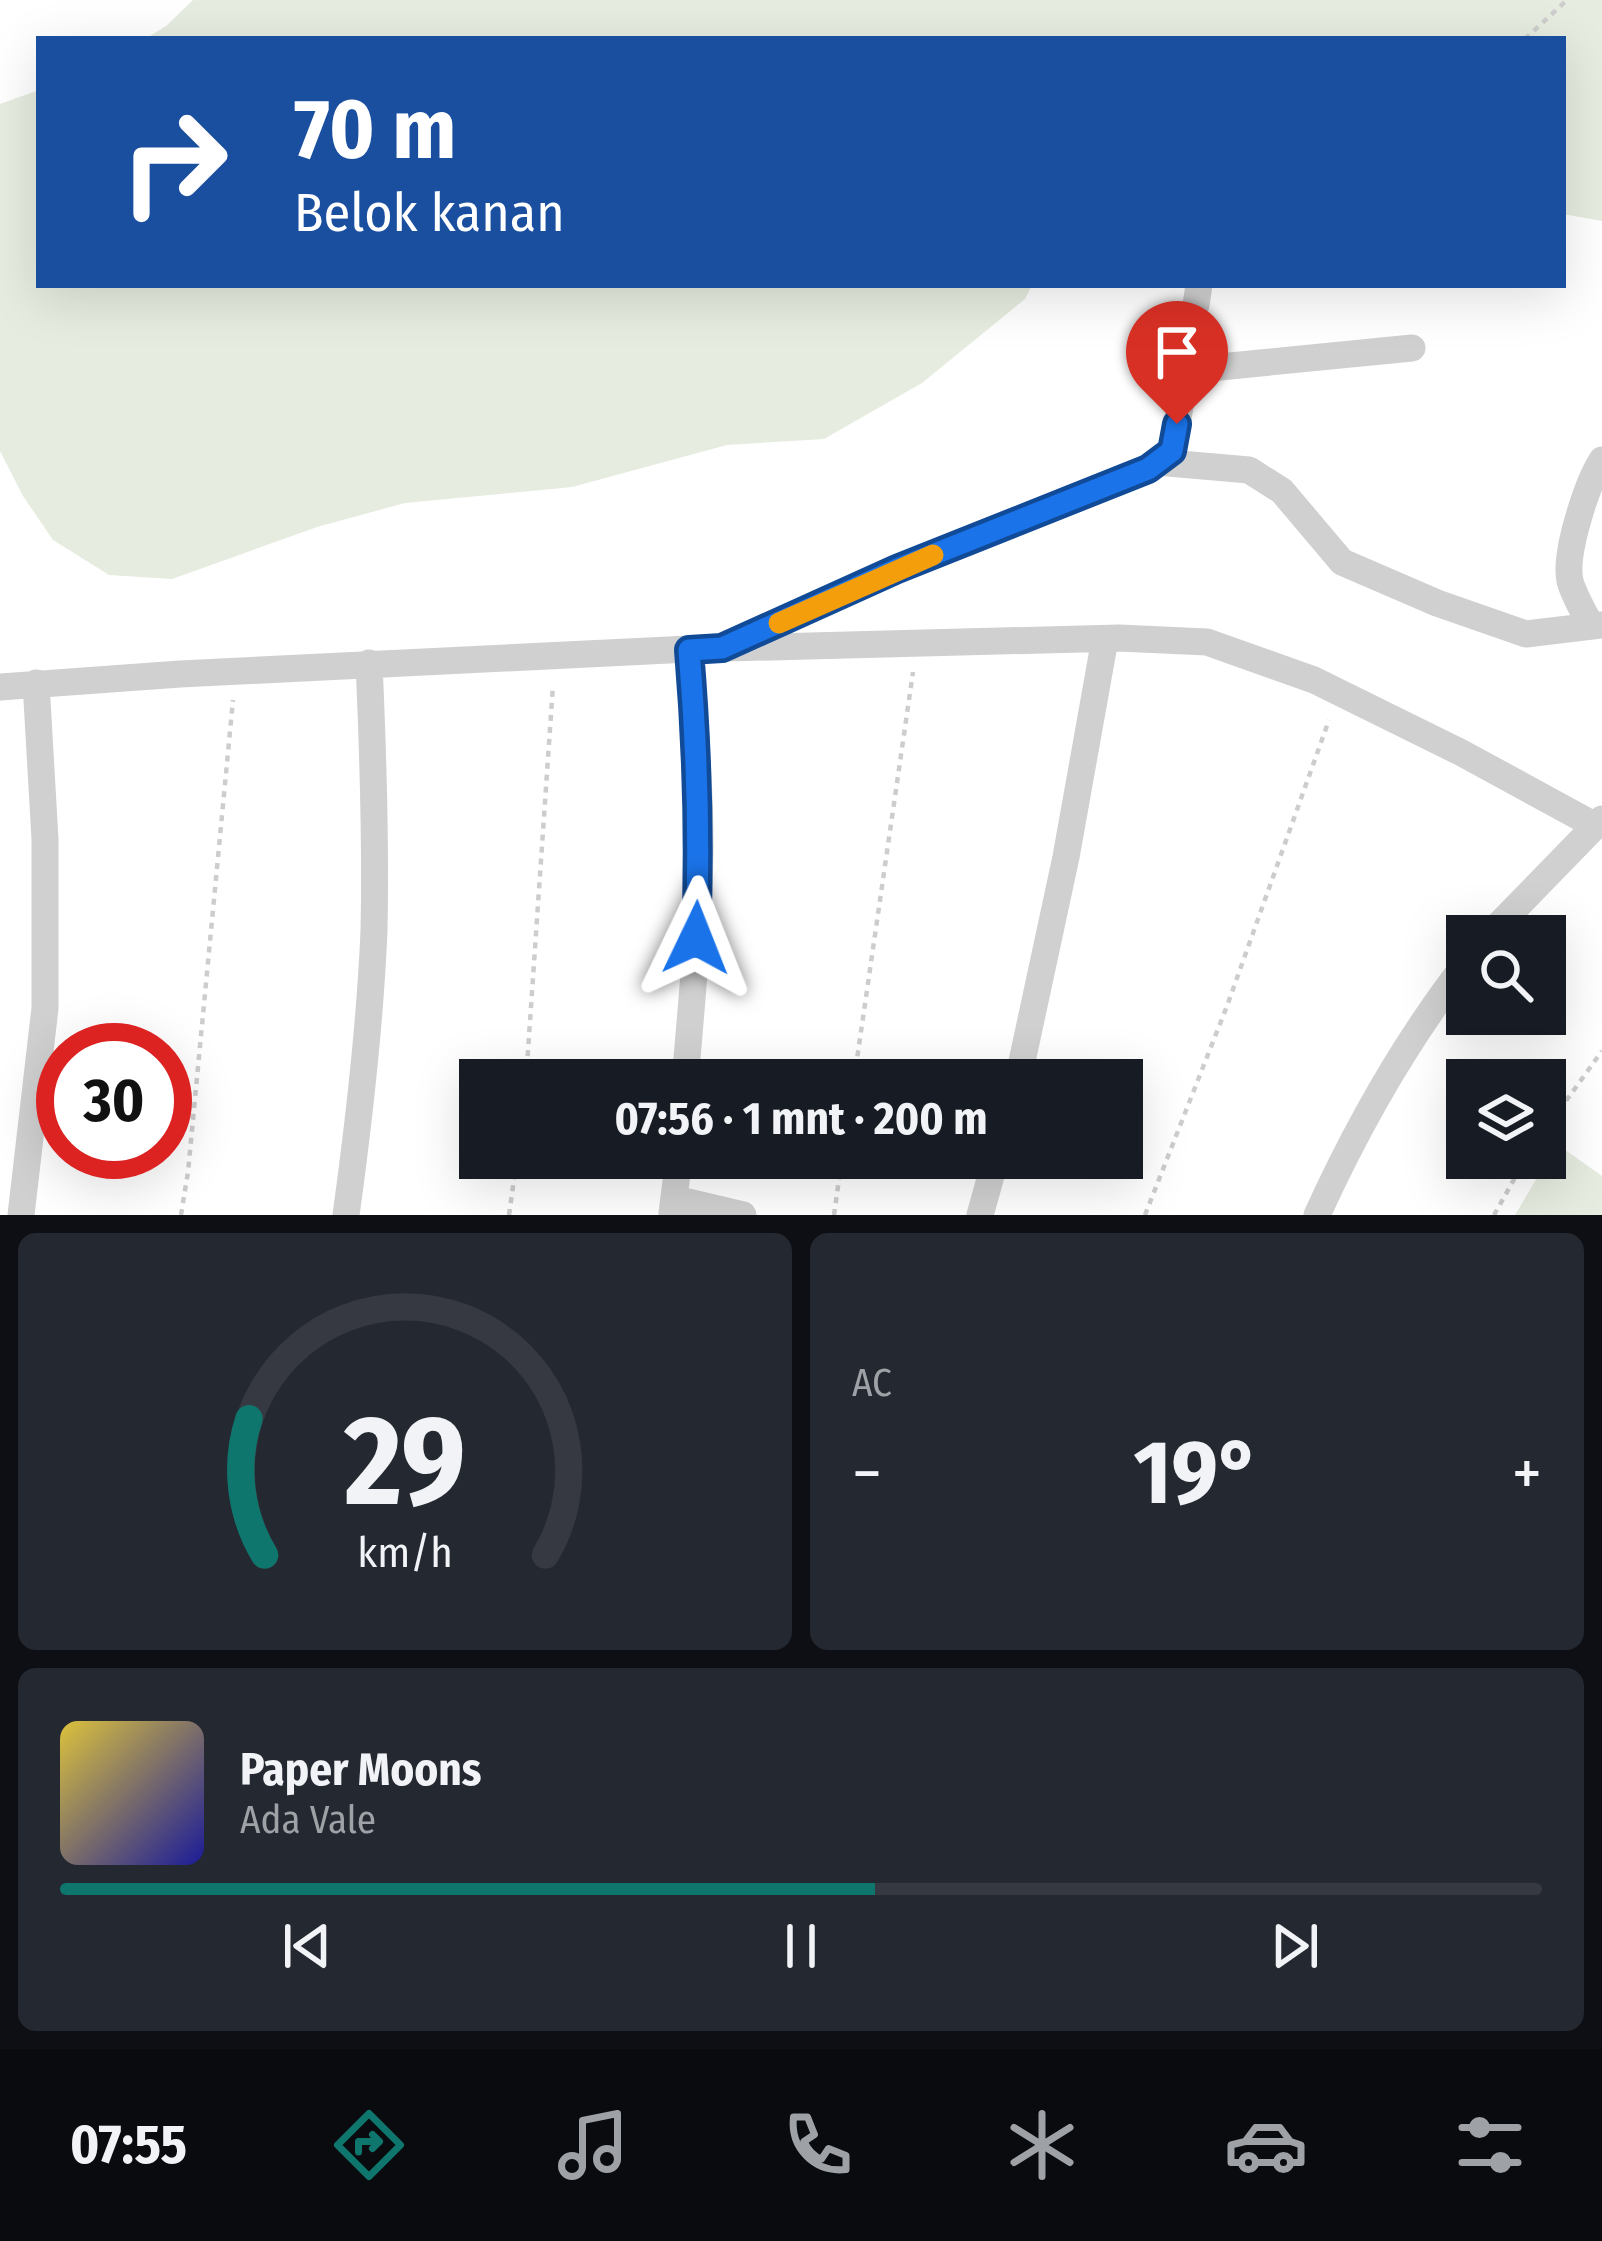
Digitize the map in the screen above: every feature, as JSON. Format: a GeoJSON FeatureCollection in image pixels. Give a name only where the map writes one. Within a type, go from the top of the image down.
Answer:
{"type":"FeatureCollection","features":[{"type":"Feature","properties":{"kind":"street"},"geometry":{"type":"LineString","coordinates":[[722,648],[897,569],[1118,482],[1172,451],[1182,396],[1177,344],[1196,305],[1198,288]]}},
{"type":"Feature","properties":{"kind":"street"},"geometry":{"type":"LineString","coordinates":[[1179,370],[1412,348]]}},
{"type":"Feature","properties":{"kind":"street"},"geometry":{"type":"LineString","coordinates":[[1157,462],[1250,470],[1282,490],[1342,562],[1526,634],[1596,625],[1570,579],[1571,546],[1585,495],[1602,460]]}},
{"type":"Feature","properties":{"kind":"street"},"geometry":{"type":"LineString","coordinates":[[1023,1059],[1062,878],[1105,639]]}},
{"type":"Feature","properties":{"kind":"street"},"geometry":{"type":"LineString","coordinates":[[0,687],[236,670],[722,648],[1105,639],[1207,642],[1314,680],[1598,822],[1508,915]]}},
{"type":"Feature","properties":{"kind":"street"},"geometry":{"type":"LineString","coordinates":[[688,1059],[700,848],[689,650]]}},
{"type":"Feature","properties":{"kind":"street"},"geometry":{"type":"LineString","coordinates":[[346,1215],[374,933],[375,792],[369,663]]}},
{"type":"Feature","properties":{"kind":"street"},"geometry":{"type":"LineString","coordinates":[[21,1215],[45,1008],[45,839],[36,683]]}},
{"type":"Feature","properties":{"kind":"street"},"geometry":{"type":"LineString","coordinates":[[1317,1215],[1401,1054],[1446,991]]}},
{"type":"Feature","properties":{"kind":"street"},"geometry":{"type":"LineString","coordinates":[[980,1215],[990,1179]]}},
{"type":"Feature","properties":{"kind":"street"},"geometry":{"type":"LineString","coordinates":[[674,1207],[743,1215]]}},
{"type":"Feature","properties":{"kind":"path"},"geometry":{"type":"LineString","coordinates":[[1528,36],[1567,0]]}},
{"type":"Feature","properties":{"kind":"path"},"geometry":{"type":"LineString","coordinates":[[857,1059],[917,643]]}},
{"type":"Feature","properties":{"kind":"path"},"geometry":{"type":"LineString","coordinates":[[527,1059],[555,655]]}},
{"type":"Feature","properties":{"kind":"path"},"geometry":{"type":"LineString","coordinates":[[181,1215],[236,670]]}},
{"type":"Feature","properties":{"kind":"path"},"geometry":{"type":"LineString","coordinates":[[1145,1215],[1227,1006],[1339,692]]}},
{"type":"Feature","properties":{"kind":"path"},"geometry":{"type":"LineString","coordinates":[[1566,1101],[1602,1051]]}},
{"type":"Feature","properties":{"kind":"path"},"geometry":{"type":"LineString","coordinates":[[509,1215],[514,1179]]}},
{"type":"Feature","properties":{"kind":"path"},"geometry":{"type":"LineString","coordinates":[[834,1215],[839,1179]]}},
{"type":"Feature","properties":{"kind":"path"},"geometry":{"type":"LineString","coordinates":[[1495,1215],[1515,1179]]}},
{"type":"Feature","properties":{"kind":"shaded area"},"geometry":{"type":"Polygon","coordinates":[[[193,0],[1602,0],[1602,221],[1566,215],[1566,36],[150,36],[193,0]]]}},
{"type":"Feature","properties":{"kind":"shaded area"},"geometry":{"type":"Polygon","coordinates":[[[36,91],[36,288],[1030,288],[1025,299],[922,383],[824,439],[727,445],[572,487],[405,503],[317,527],[172,579],[109,575],[53,540],[0,451],[0,104],[36,91]]]}},
{"type":"Feature","properties":{"kind":"shaded area"},"geometry":{"type":"Polygon","coordinates":[[[1566,1150],[1602,1176],[1602,1215],[1515,1215],[1536,1179],[1566,1179],[1566,1150]]]}},
{"type":"Feature","properties":{"kind":"slow traffic"},"geometry":{"type":"LineString","coordinates":[[779,623],[933,555]]}},
{"type":"Feature","properties":{"kind":"route"},"geometry":{"type":"LineString","coordinates":[[696,938],[700,848],[689,650],[722,648],[897,569],[1148,469],[1172,451],[1177,424]]}}]}
